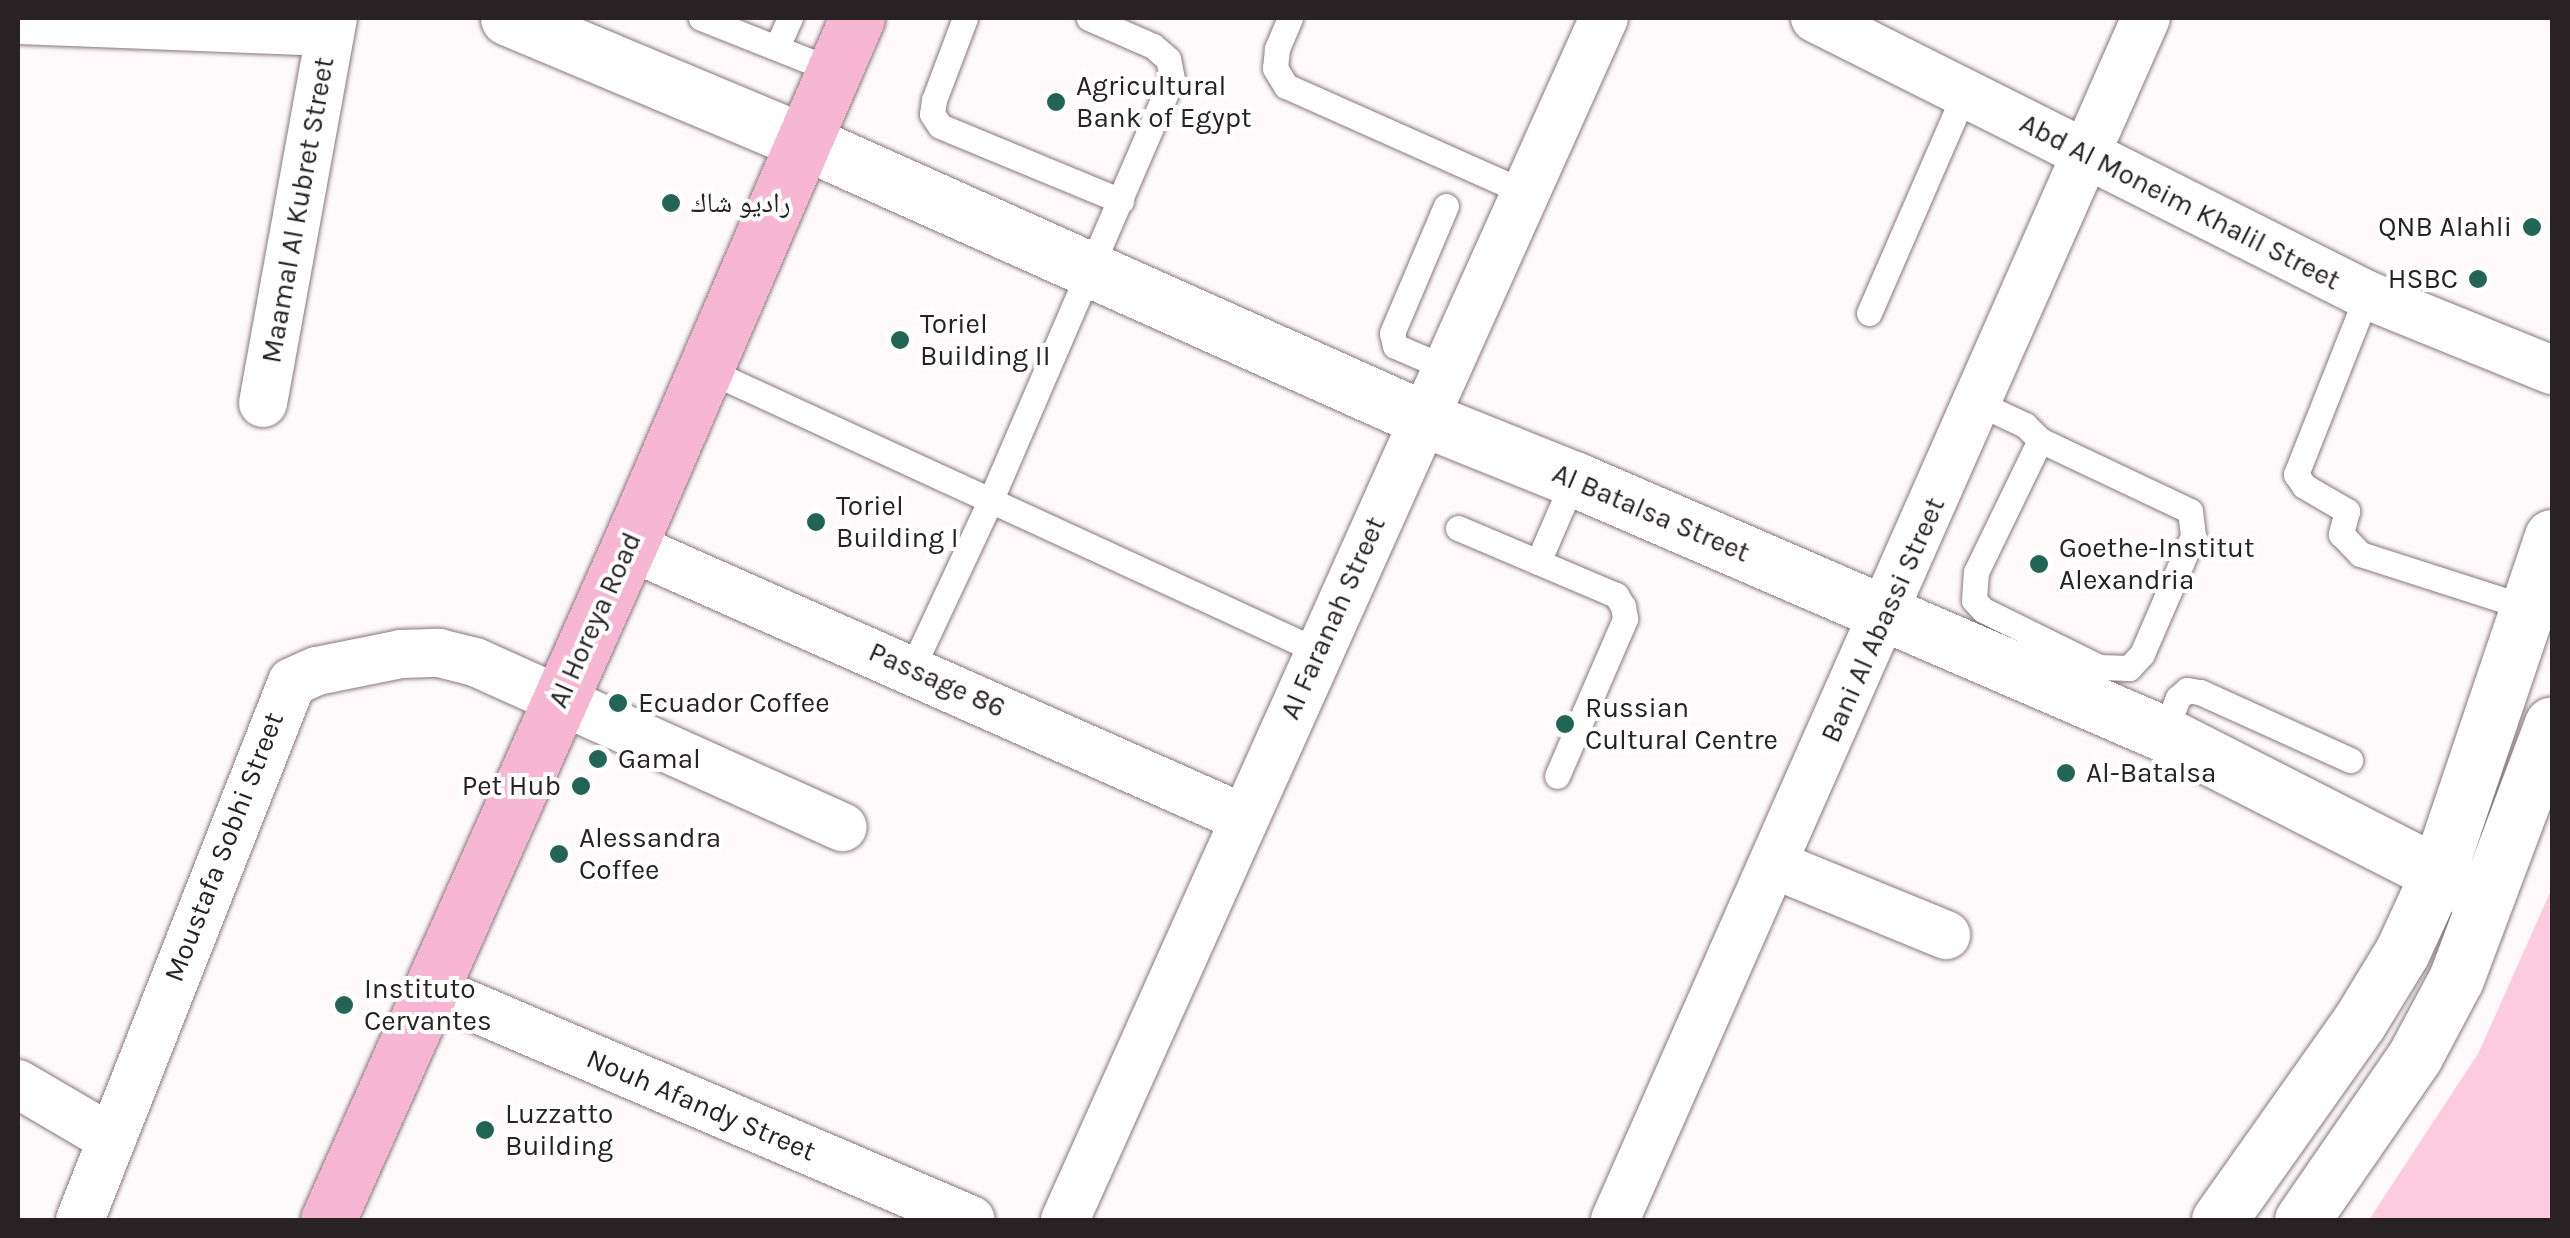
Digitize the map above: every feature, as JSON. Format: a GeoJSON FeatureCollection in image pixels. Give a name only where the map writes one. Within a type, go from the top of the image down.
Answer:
{"type":"FeatureCollection","features":[{"type":"Feature","properties":{"kind":"main road","name":"Al Horeya Road"},"geometry":{"type":"LineString","coordinates":[[328,1220],[628,546],[857,18]]}},
{"type":"Feature","properties":{"kind":"street","name":"Al Batalsa Street"},"geometry":{"type":"LineString","coordinates":[[508,18],[804,142],[1422,418],[1574,479],[2164,734],[2436,876],[2490,899]]}},
{"type":"Feature","properties":{"kind":"street","name":"Al Faranah Street"},"geometry":{"type":"LineString","coordinates":[[1065,1220],[1604,18]]}},
{"type":"Feature","properties":{"kind":"street","name":"Abd Al Moneim Khalil Street"},"geometry":{"type":"LineString","coordinates":[[1814,18],[2367,295],[2552,370]]}},
{"type":"Feature","properties":{"kind":"street","name":"Bani Al Abassi Street"},"geometry":{"type":"LineString","coordinates":[[1615,1220],[1776,865],[2146,18]]}},
{"type":"Feature","properties":{"kind":"street"},"geometry":{"type":"LineString","coordinates":[[18,20],[332,25]]}},
{"type":"Feature","properties":{"kind":"street","name":"Maamal Al Kubret Street"},"geometry":{"type":"LineString","coordinates":[[263,403],[332,25]]}},
{"type":"Feature","properties":{"kind":"street"},"geometry":{"type":"LineString","coordinates":[[2219,1220],[2358,1024],[2402,952],[2436,876],[2552,538]]}},
{"type":"Feature","properties":{"kind":"street","name":"Passage 86"},"geometry":{"type":"LineString","coordinates":[[628,546],[912,668],[1243,818]]}},
{"type":"Feature","properties":{"kind":"street","name":"Moustafa Sobhi Street"},"geometry":{"type":"LineString","coordinates":[[80,1220],[292,682],[351,664],[439,653],[475,662],[560,700]]}},
{"type":"Feature","properties":{"kind":"street"},"geometry":{"type":"LineString","coordinates":[[560,700],[843,827]]}},
{"type":"Feature","properties":{"kind":"street"},"geometry":{"type":"LineString","coordinates":[[2302,1220],[2415,1056],[2456,979],[2490,899],[2552,724]]}},
{"type":"Feature","properties":{"kind":"street"},"geometry":{"type":"LineString","coordinates":[[1776,865],[1946,935]]}},
{"type":"Feature","properties":{"kind":"street","name":"Nouh Afandy Street"},"geometry":{"type":"LineString","coordinates":[[431,989],[890,1205],[971,1220]]}},
{"type":"Feature","properties":{"kind":"street"},"geometry":{"type":"LineString","coordinates":[[18,1084],[110,1138]]}},
{"type":"Feature","properties":{"kind":"lane"},"geometry":{"type":"LineString","coordinates":[[702,18],[835,70]]}},
{"type":"Feature","properties":{"kind":"lane"},"geometry":{"type":"LineString","coordinates":[[776,47],[790,18]]}},
{"type":"Feature","properties":{"kind":"lane"},"geometry":{"type":"LineString","coordinates":[[965,18],[934,100],[932,114],[940,126],[1120,201]]}},
{"type":"Feature","properties":{"kind":"lane"},"geometry":{"type":"LineString","coordinates":[[912,668],[991,499],[1172,79],[1168,60],[1153,46],[1090,18]]}},
{"type":"Feature","properties":{"kind":"lane"},"geometry":{"type":"LineString","coordinates":[[1290,18],[1277,49],[1275,68],[1286,86],[1524,192]]}},
{"type":"Feature","properties":{"kind":"lane"},"geometry":{"type":"LineString","coordinates":[[1869,312],[1964,94]]}},
{"type":"Feature","properties":{"kind":"lane"},"geometry":{"type":"LineString","coordinates":[[1444,368],[1395,346],[1392,333],[1446,206]]}},
{"type":"Feature","properties":{"kind":"lane"},"geometry":{"type":"LineString","coordinates":[[2367,295],[2296,474],[2304,486],[2347,511],[2341,534],[2360,554],[2528,608]]}},
{"type":"Feature","properties":{"kind":"lane"},"geometry":{"type":"LineString","coordinates":[[705,369],[1318,650]]}},
{"type":"Feature","properties":{"kind":"lane"},"geometry":{"type":"LineString","coordinates":[[1978,403],[2025,425],[2040,440],[2186,506],[2194,519],[2193,536],[2150,637],[2129,668],[2099,667],[1984,610],[1974,600],[1976,572],[2040,440]]}},
{"type":"Feature","properties":{"kind":"lane"},"geometry":{"type":"LineString","coordinates":[[1538,562],[1574,479]]}},
{"type":"Feature","properties":{"kind":"lane"},"geometry":{"type":"LineString","coordinates":[[1458,528],[1616,595],[1626,619],[1557,776]]}},
{"type":"Feature","properties":{"kind":"lane"},"geometry":{"type":"LineString","coordinates":[[2164,734],[2178,698],[2187,690],[2200,692],[2350,760]]}},
{"type":"Feature","properties":{"kind":"shaded area"},"geometry":{"type":"Polygon","coordinates":[[[2552,888],[2552,1220],[2369,1220],[2479,1052],[2552,888]]]}},
{"type":"Feature","properties":{"kind":"place","name":"Agricultural Bank of Egypt"},"geometry":{"type":"Point","coordinates":[1056,102]}},
{"type":"Feature","properties":{"kind":"place","name":"راديو شاك"},"geometry":{"type":"Point","coordinates":[671,203]}},
{"type":"Feature","properties":{"kind":"place","name":"QNB Alahli"},"geometry":{"type":"Point","coordinates":[2532,227]}},
{"type":"Feature","properties":{"kind":"place","name":"HSBC"},"geometry":{"type":"Point","coordinates":[2478,279]}},
{"type":"Feature","properties":{"kind":"place","name":"Toriel Building II"},"geometry":{"type":"Point","coordinates":[900,340]}},
{"type":"Feature","properties":{"kind":"place","name":"Toriel Building I"},"geometry":{"type":"Point","coordinates":[816,522]}},
{"type":"Feature","properties":{"kind":"place","name":"Goethe-Institut Alexandria"},"geometry":{"type":"Point","coordinates":[2039,564]}},
{"type":"Feature","properties":{"kind":"place","name":"Ecuador Coffee"},"geometry":{"type":"Point","coordinates":[618,703]}},
{"type":"Feature","properties":{"kind":"place","name":"Russian Cultural Centre"},"geometry":{"type":"Point","coordinates":[1565,724]}},
{"type":"Feature","properties":{"kind":"place","name":"Gamal"},"geometry":{"type":"Point","coordinates":[598,759]}},
{"type":"Feature","properties":{"kind":"place","name":"Al-Batalsa"},"geometry":{"type":"Point","coordinates":[2066,773]}},
{"type":"Feature","properties":{"kind":"place","name":"Pet Hub"},"geometry":{"type":"Point","coordinates":[581,786]}},
{"type":"Feature","properties":{"kind":"place","name":"Alessandra Coffee"},"geometry":{"type":"Point","coordinates":[559,854]}},
{"type":"Feature","properties":{"kind":"place","name":"Instituto Cervantes"},"geometry":{"type":"Point","coordinates":[344,1005]}},
{"type":"Feature","properties":{"kind":"place","name":"Luzzatto Building"},"geometry":{"type":"Point","coordinates":[485,1130]}}]}
